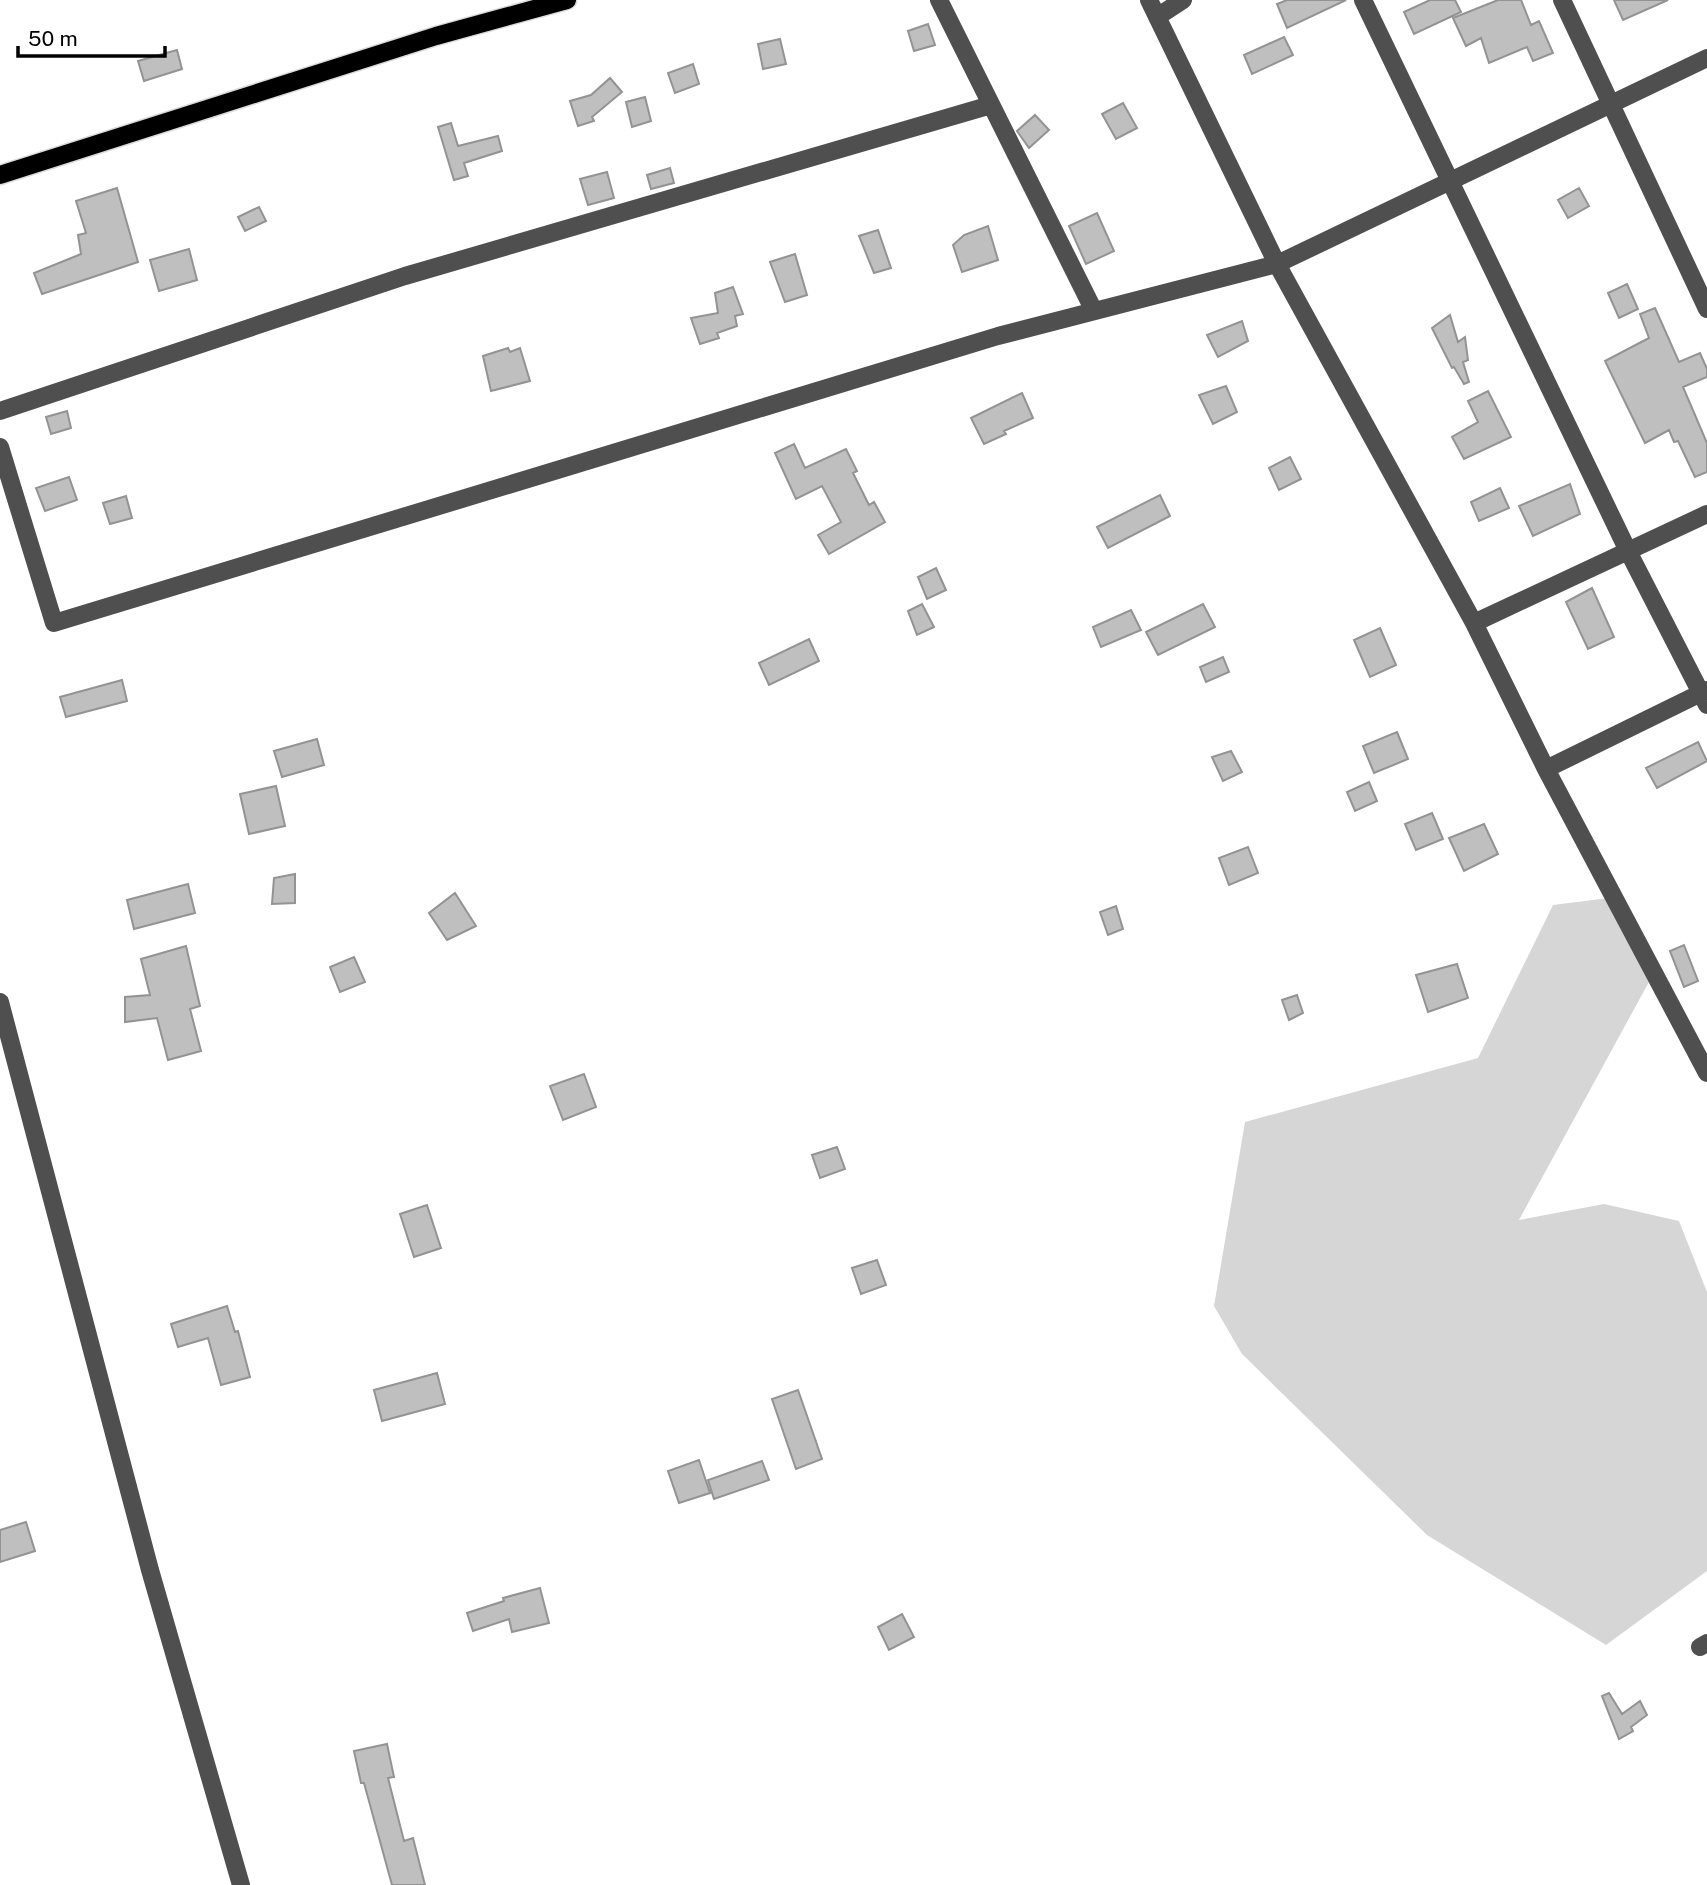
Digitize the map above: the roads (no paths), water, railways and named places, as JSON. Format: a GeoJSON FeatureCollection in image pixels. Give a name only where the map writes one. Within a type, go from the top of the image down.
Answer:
{"type":"FeatureCollection","features":[{"type":"Feature","properties":{"kind":"main road"},"geometry":{"type":"LineString","coordinates":[[0,175],[422,40],[567,0]]}},
{"type":"Feature","properties":{"kind":"street"},"geometry":{"type":"LineString","coordinates":[[939,0],[1094,311]]}},
{"type":"Feature","properties":{"kind":"street"},"geometry":{"type":"LineString","coordinates":[[1149,0],[1277,264],[1474,623],[1546,769],[1706,1069]]}},
{"type":"Feature","properties":{"kind":"street"},"geometry":{"type":"LineString","coordinates":[[1157,18],[1183,0]]}},
{"type":"Feature","properties":{"kind":"street"},"geometry":{"type":"LineString","coordinates":[[1363,0],[1628,551],[1705,696],[1546,769]]}},
{"type":"Feature","properties":{"kind":"street"},"geometry":{"type":"LineString","coordinates":[[1562,0],[1707,309]]}},
{"type":"Feature","properties":{"kind":"street"},"geometry":{"type":"LineString","coordinates":[[0,447],[54,622],[998,336],[1277,264],[1707,58]]}},
{"type":"Feature","properties":{"kind":"street"},"geometry":{"type":"LineString","coordinates":[[0,411],[405,276],[991,105]]}},
{"type":"Feature","properties":{"kind":"street"},"geometry":{"type":"LineString","coordinates":[[1474,623],[1707,514]]}},
{"type":"Feature","properties":{"kind":"street"},"geometry":{"type":"LineString","coordinates":[[0,1002],[146,1556],[241,1885]]}}]}
